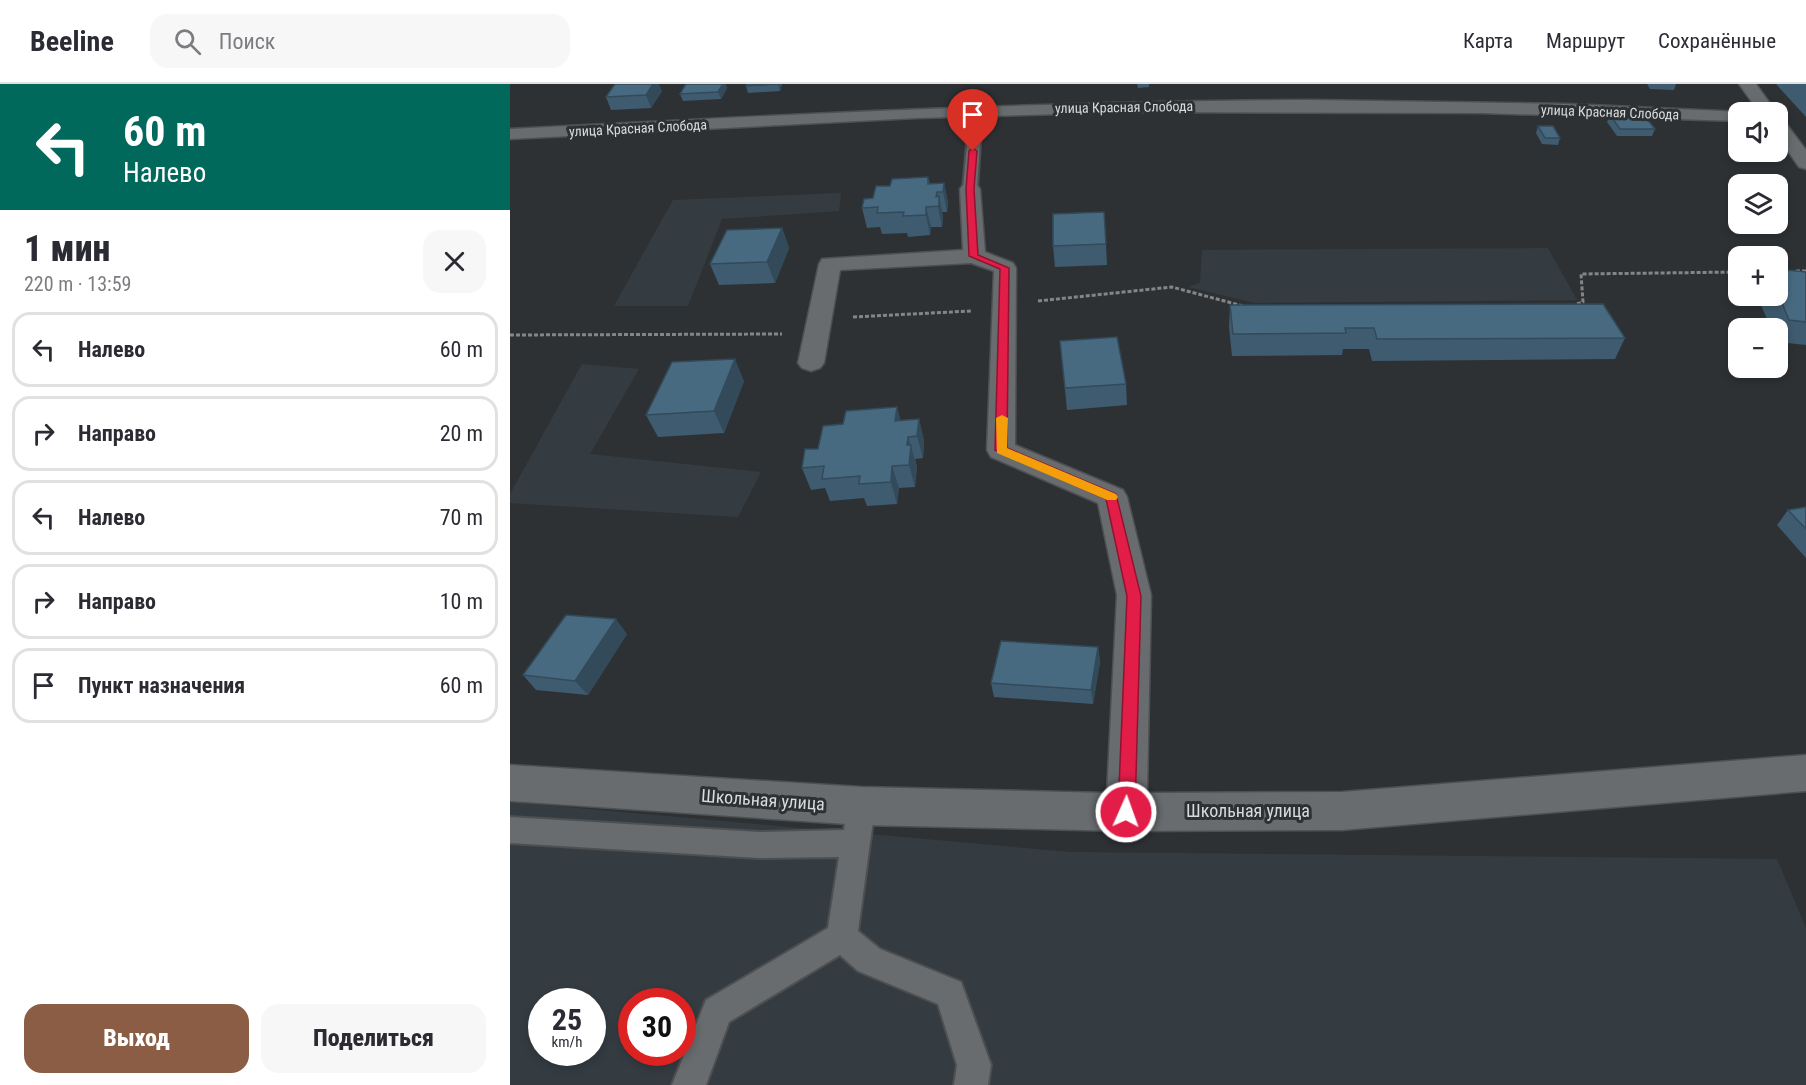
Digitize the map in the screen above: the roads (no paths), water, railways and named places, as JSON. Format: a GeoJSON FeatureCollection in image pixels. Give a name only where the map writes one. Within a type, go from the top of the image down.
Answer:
{"type":"FeatureCollection","features":[{"type":"Feature","properties":{"kind":"street"},"geometry":{"type":"LineString","coordinates":[[1747,84],[1760,102]]}},
{"type":"Feature","properties":{"kind":"street","name":"улица Красная Слобода"},"geometry":{"type":"LineString","coordinates":[[510,134],[976,112],[1051,100],[1431,106],[1728,116]]}},
{"type":"Feature","properties":{"kind":"street"},"geometry":{"type":"LineString","coordinates":[[1788,138],[1804,158]]}},
{"type":"Feature","properties":{"kind":"street"},"geometry":{"type":"LineString","coordinates":[[970,189],[974,256]]}},
{"type":"Feature","properties":{"kind":"street"},"geometry":{"type":"LineString","coordinates":[[811,363],[830,264],[974,256],[1005,268],[1001,450],[1112,497],[1134,596],[1126,812]]}},
{"type":"Feature","properties":{"kind":"street","name":"Школьная улица"},"geometry":{"type":"LineString","coordinates":[[510,783],[858,825],[1126,812],[1342,811],[1806,773]]}},
{"type":"Feature","properties":{"kind":"lane"},"geometry":{"type":"LineString","coordinates":[[970,189],[976,112]]}},
{"type":"Feature","properties":{"kind":"lane"},"geometry":{"type":"LineString","coordinates":[[510,830],[759,845],[858,825],[842,937]]}},
{"type":"Feature","properties":{"kind":"lane"},"geometry":{"type":"LineString","coordinates":[[689,1085],[717,1011],[842,937]]}},
{"type":"Feature","properties":{"kind":"lane"},"geometry":{"type":"LineString","coordinates":[[842,937],[869,960],[950,993],[974,1065],[971,1085]]}}]}
